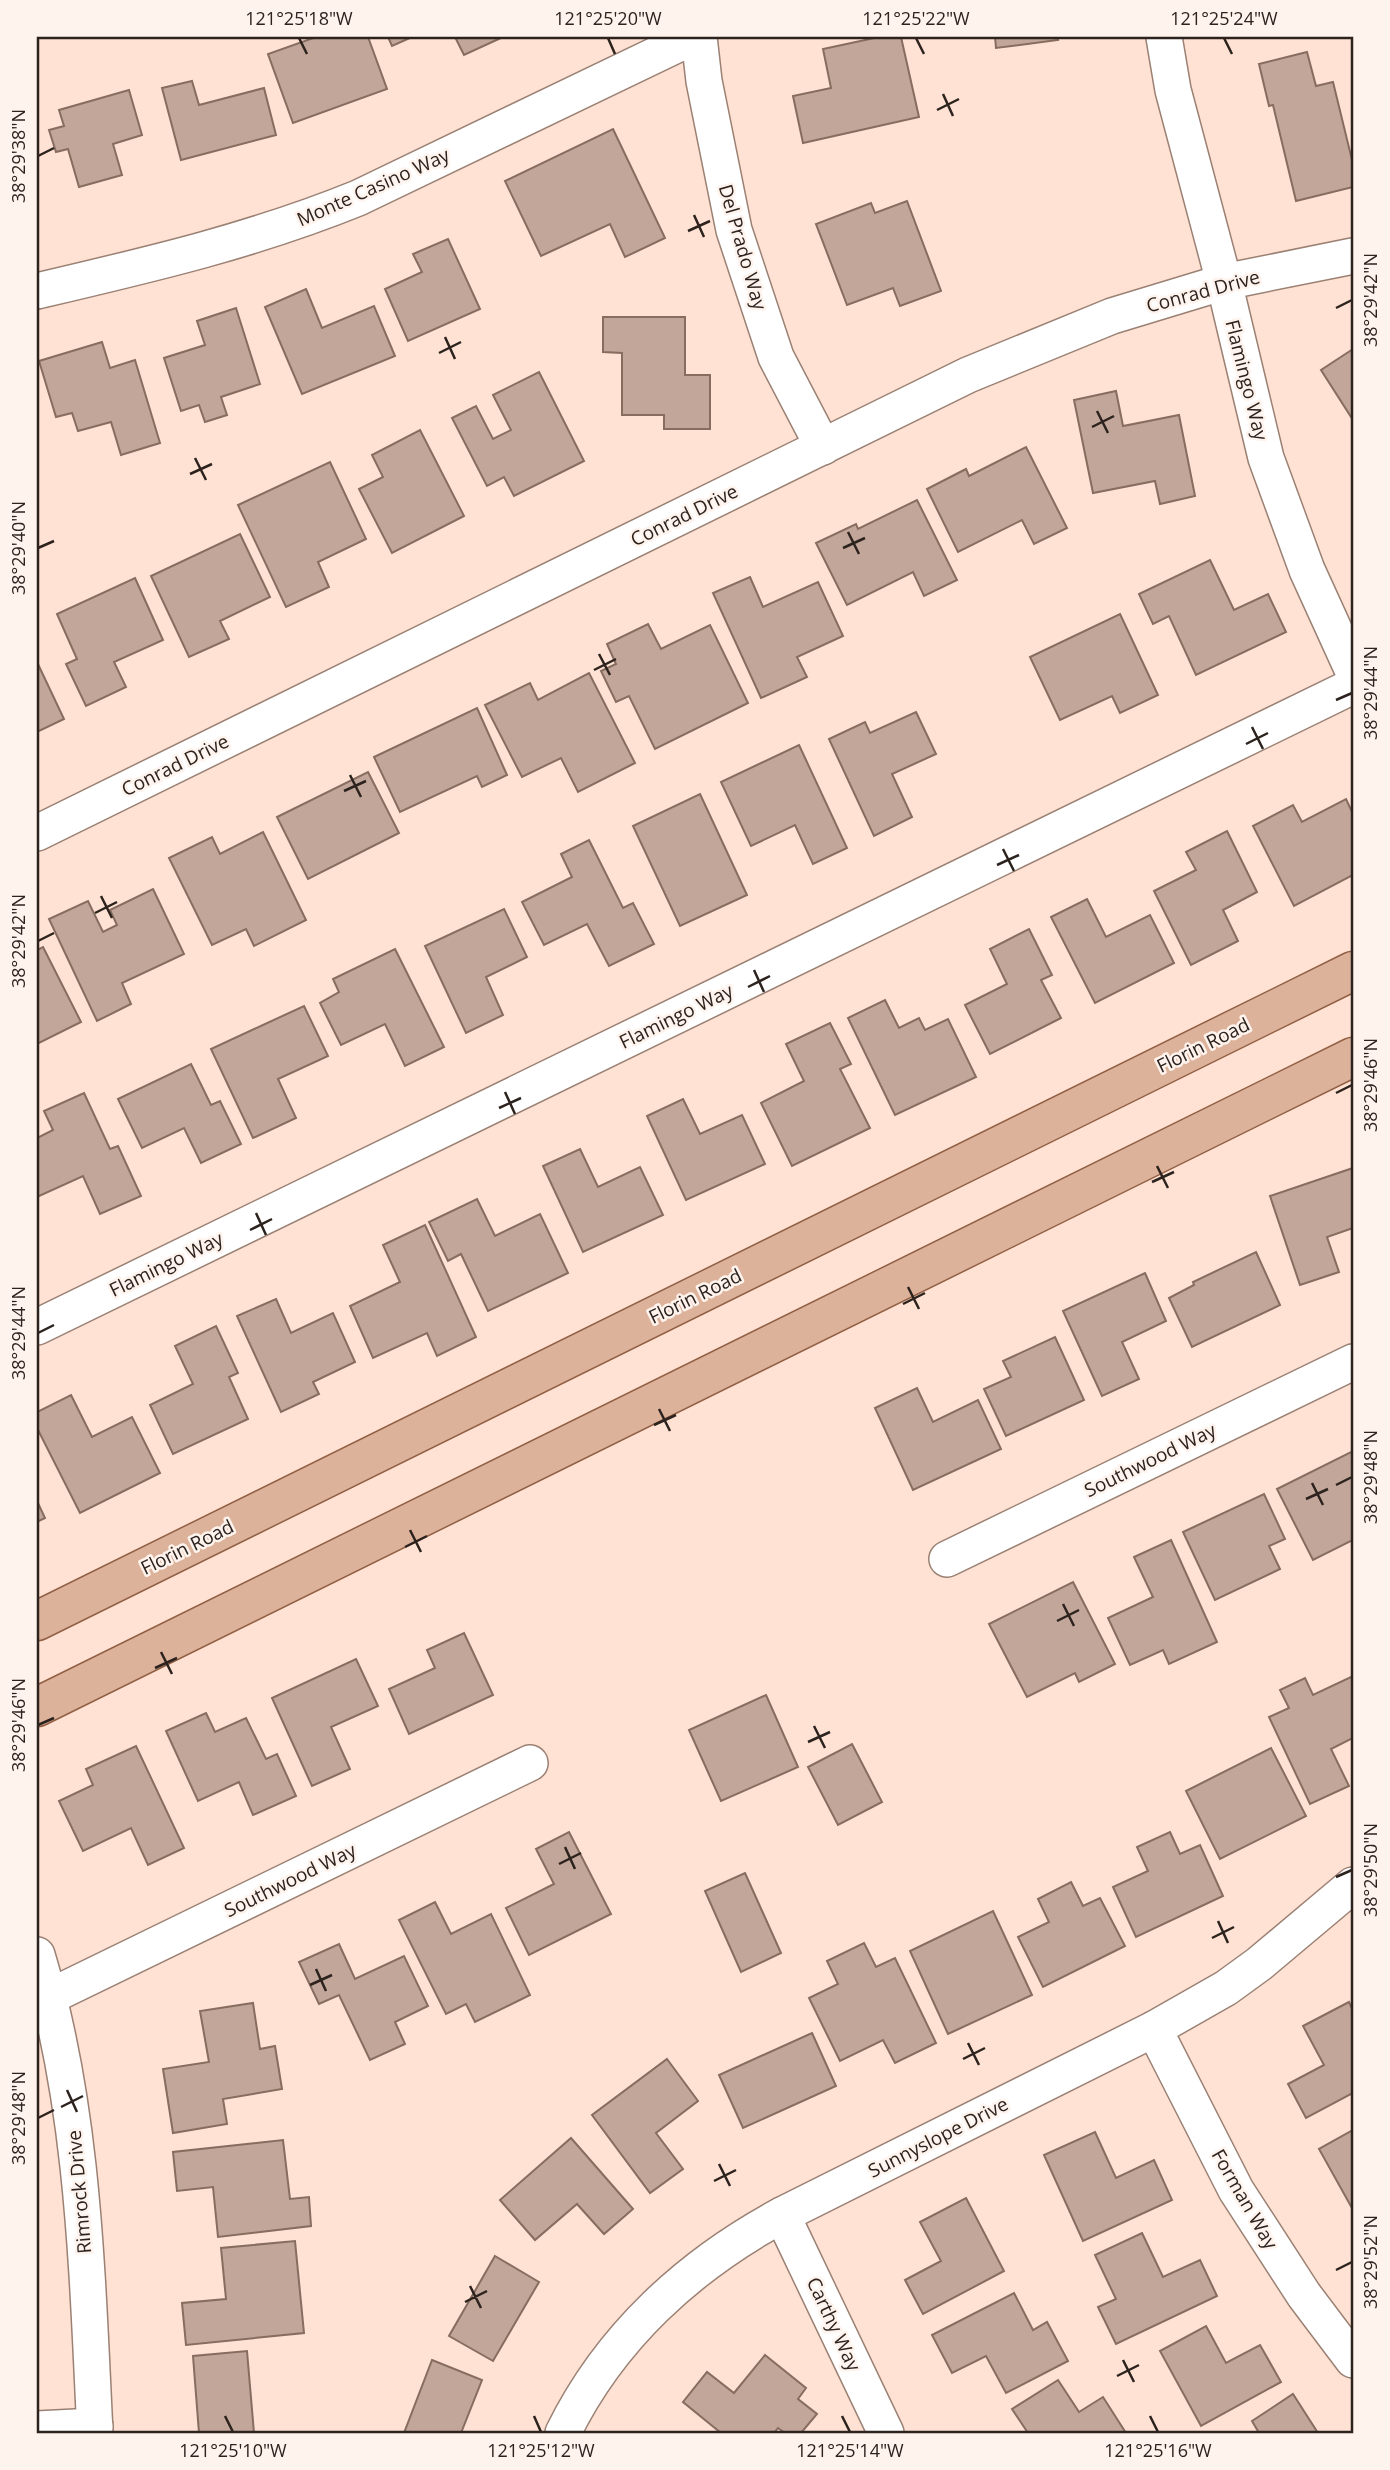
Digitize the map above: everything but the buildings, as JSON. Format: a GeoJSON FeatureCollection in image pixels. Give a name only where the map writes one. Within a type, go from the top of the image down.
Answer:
{"type":"FeatureCollection","features":[{"type":"Feature","properties":{"kind":"main road","name":"Florin Road"},"geometry":{"type":"LineString","coordinates":[[37,1621],[1353,971]]}},
{"type":"Feature","properties":{"kind":"main road"},"geometry":{"type":"LineString","coordinates":[[37,1707],[1353,1057]]}},
{"type":"Feature","properties":{"kind":"street","name":"Monte Casino Way"},"geometry":{"type":"LineString","coordinates":[[37,291],[200,252],[306,219],[358,198],[692,37]]}},
{"type":"Feature","properties":{"kind":"street","name":"Del Prado Way"},"geometry":{"type":"LineString","coordinates":[[699,37],[704,81],[734,230],[776,357],[822,447]]}},
{"type":"Feature","properties":{"kind":"street","name":"Flamingo Way"},"geometry":{"type":"LineString","coordinates":[[1164,37],[1173,90],[1224,282],[1266,458],[1307,570],[1353,671]]}},
{"type":"Feature","properties":{"kind":"street","name":"Conrad Drive"},"geometry":{"type":"LineString","coordinates":[[37,833],[980,370],[1112,316],[1224,282],[1353,256]]}},
{"type":"Feature","properties":{"kind":"street","name":"Flamingo Way"},"geometry":{"type":"LineString","coordinates":[[37,1327],[1353,686]]}},
{"type":"Feature","properties":{"kind":"street","name":"Southwood Way"},"geometry":{"type":"LineString","coordinates":[[947,1559],[1353,1362]]}},
{"type":"Feature","properties":{"kind":"street","name":"Southwood Way"},"geometry":{"type":"LineString","coordinates":[[50,1997],[530,1763]]}},
{"type":"Feature","properties":{"kind":"street","name":"Sunnyslope Drive"},"geometry":{"type":"LineString","coordinates":[[563,2433],[591,2384],[616,2349],[675,2287],[708,2260],[743,2236],[782,2215],[1154,2029],[1226,1988],[1259,1964],[1353,1885]]}},
{"type":"Feature","properties":{"kind":"street","name":"Rimrock Drive"},"geometry":{"type":"LineString","coordinates":[[37,1955],[50,1997],[65,2065],[81,2186],[95,2430]]}},
{"type":"Feature","properties":{"kind":"street","name":"Forman Way"},"geometry":{"type":"LineString","coordinates":[[1154,2029],[1237,2190],[1304,2295],[1353,2360]]}},
{"type":"Feature","properties":{"kind":"street","name":"Carthy Way"},"geometry":{"type":"LineString","coordinates":[[782,2215],[886,2433]]}},
{"type":"Feature","properties":{"kind":"street"},"geometry":{"type":"LineString","coordinates":[[37,2429],[95,2430]]}}]}
